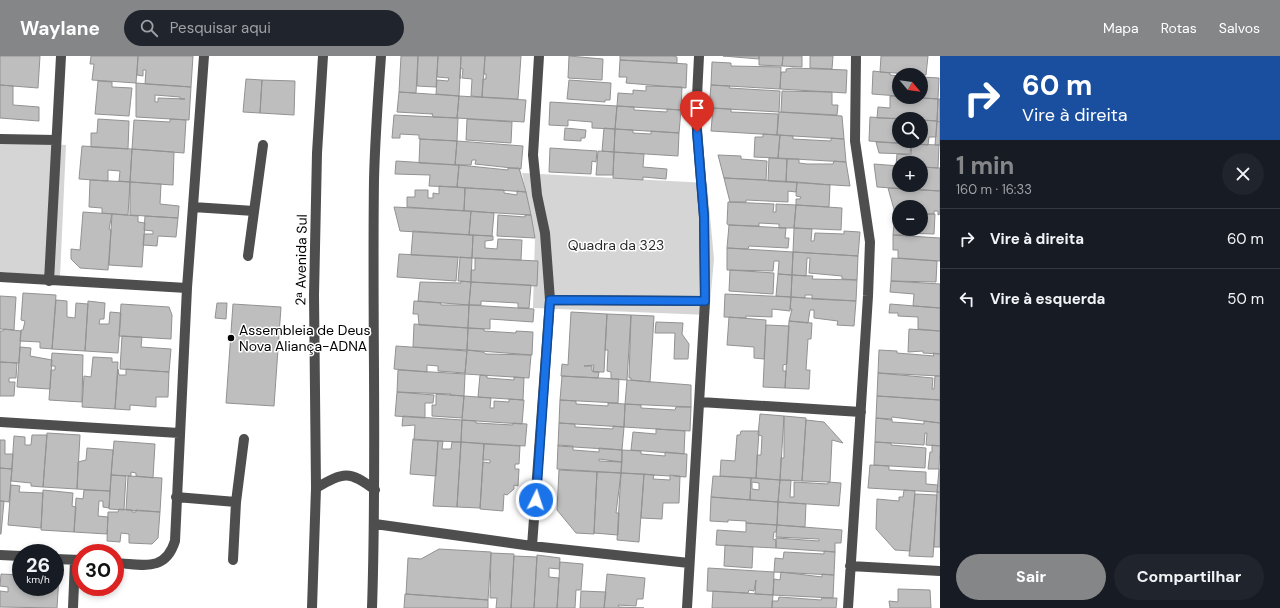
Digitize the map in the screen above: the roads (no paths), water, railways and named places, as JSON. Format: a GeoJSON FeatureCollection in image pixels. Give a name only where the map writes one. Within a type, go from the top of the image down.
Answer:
{"type":"FeatureCollection","features":[{"type":"Feature","properties":{"kind":"street"},"geometry":{"type":"LineString","coordinates":[[49,280],[61,56]]}},
{"type":"Feature","properties":{"kind":"street"},"geometry":{"type":"LineString","coordinates":[[124,563],[154,565],[167,558],[175,541],[187,288],[204,56]]}},
{"type":"Feature","properties":{"kind":"street","name":"2ᵃ Avenida Sul"},"geometry":{"type":"LineString","coordinates":[[312,608],[316,488],[314,295],[317,153],[323,56]]}},
{"type":"Feature","properties":{"kind":"street"},"geometry":{"type":"LineString","coordinates":[[372,608],[375,524],[373,316],[374,178],[381,56]]}},
{"type":"Feature","properties":{"kind":"street"},"geometry":{"type":"LineString","coordinates":[[532,546],[550,300],[545,233],[537,195],[533,155],[539,56]]}},
{"type":"Feature","properties":{"kind":"street"},"geometry":{"type":"LineString","coordinates":[[687,608],[688,563],[700,402],[705,301],[704,217],[696,117],[699,56]]}},
{"type":"Feature","properties":{"kind":"street"},"geometry":{"type":"LineString","coordinates":[[848,608],[861,412],[870,242],[855,141],[856,56]]}},
{"type":"Feature","properties":{"kind":"street"},"geometry":{"type":"LineString","coordinates":[[0,139],[56,140]]}},
{"type":"Feature","properties":{"kind":"street"},"geometry":{"type":"LineString","coordinates":[[248,256],[264,145]]}},
{"type":"Feature","properties":{"kind":"street"},"geometry":{"type":"LineString","coordinates":[[193,207],[254,211]]}},
{"type":"Feature","properties":{"kind":"street"},"geometry":{"type":"LineString","coordinates":[[0,277],[187,288]]}},
{"type":"Feature","properties":{"kind":"street"},"geometry":{"type":"LineString","coordinates":[[550,300],[705,301]]}},
{"type":"Feature","properties":{"kind":"street"},"geometry":{"type":"LineString","coordinates":[[700,402],[861,412]]}},
{"type":"Feature","properties":{"kind":"street"},"geometry":{"type":"LineString","coordinates":[[0,422],[179,433]]}},
{"type":"Feature","properties":{"kind":"street"},"geometry":{"type":"LineString","coordinates":[[232,560],[236,502],[244,439]]}},
{"type":"Feature","properties":{"kind":"street"},"geometry":{"type":"LineString","coordinates":[[316,488],[337,476],[350,475],[361,479],[375,490]]}},
{"type":"Feature","properties":{"kind":"street"},"geometry":{"type":"LineString","coordinates":[[176,498],[236,502]]}},
{"type":"Feature","properties":{"kind":"street"},"geometry":{"type":"LineString","coordinates":[[375,524],[532,546],[688,563]]}},
{"type":"Feature","properties":{"kind":"street"},"geometry":{"type":"LineString","coordinates":[[0,555],[12,556]]}},
{"type":"Feature","properties":{"kind":"street"},"geometry":{"type":"LineString","coordinates":[[850,566],[940,571]]}},
{"type":"Feature","properties":{"kind":"street"},"geometry":{"type":"LineString","coordinates":[[73,608],[74,596]]}},
{"type":"Feature","properties":{"kind":"place","name":"Assembleia de Deus Nova Aliança-ADNA"},"geometry":{"type":"Point","coordinates":[231,338]}},
{"type":"Feature","properties":{"kind":"park label","name":"Quadra da 323"},"geometry":{"type":"Point","coordinates":[616,245]}}]}
